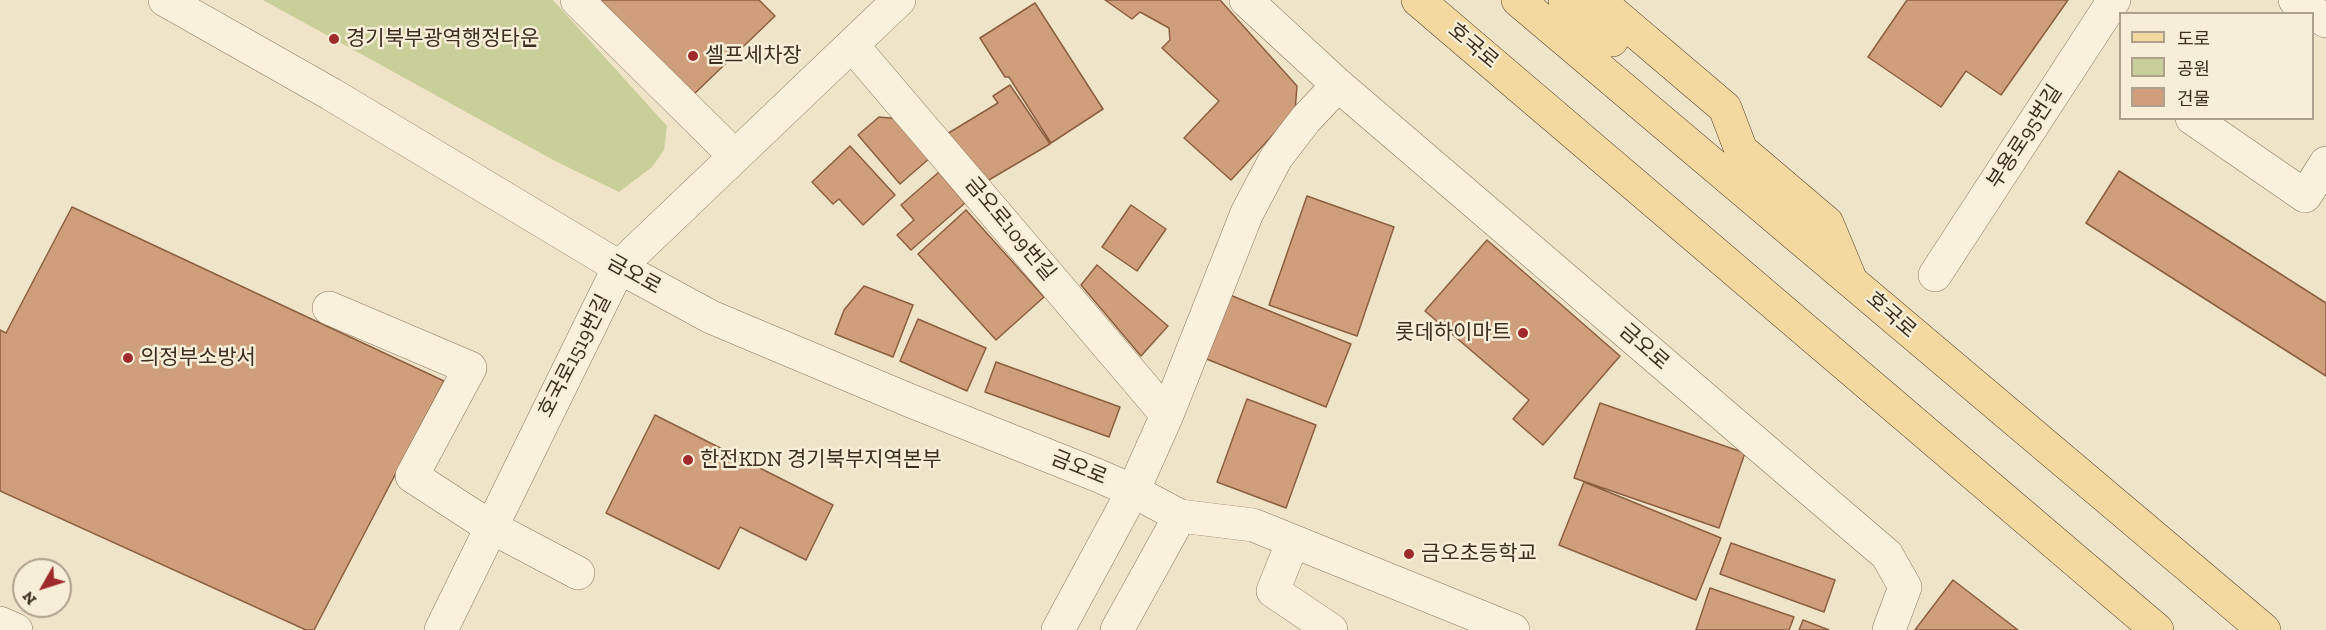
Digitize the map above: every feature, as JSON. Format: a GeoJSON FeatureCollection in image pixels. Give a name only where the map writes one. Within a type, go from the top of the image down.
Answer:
{"type":"FeatureCollection","features":[{"type":"Feature","properties":{"kind":"main road","name":"호국로"},"geometry":{"type":"LineString","coordinates":[[1418,0],[2157,630]]}},
{"type":"Feature","properties":{"kind":"main road","name":"호국로"},"geometry":{"type":"LineString","coordinates":[[1518,0],[2264,630]]}},
{"type":"Feature","properties":{"kind":"main road"},"geometry":{"type":"LineString","coordinates":[[1565,0],[1827,223],[1850,280]]}},
{"type":"Feature","properties":{"kind":"main road"},"geometry":{"type":"LineString","coordinates":[[1598,0],[1725,108],[1741,150]]}},
{"type":"Feature","properties":{"kind":"street","name":"금오로"},"geometry":{"type":"LineString","coordinates":[[165,0],[331,94],[619,267],[711,317],[1133,490],[1180,516],[1253,525],[1513,630]]}},
{"type":"Feature","properties":{"kind":"street"},"geometry":{"type":"LineString","coordinates":[[577,0],[735,156]]}},
{"type":"Feature","properties":{"kind":"street","name":"호국로1519번길"},"geometry":{"type":"LineString","coordinates":[[441,630],[489,526],[619,267],[899,0]]}},
{"type":"Feature","properties":{"kind":"street","name":"금오로"},"geometry":{"type":"LineString","coordinates":[[1246,0],[1338,85],[1887,555],[1905,587],[1890,630]]}},
{"type":"Feature","properties":{"kind":"street","name":"부용로95번길"},"geometry":{"type":"LineString","coordinates":[[1935,275],[2114,0]]}},
{"type":"Feature","properties":{"kind":"street"},"geometry":{"type":"LineString","coordinates":[[2295,0],[2313,12]]}},
{"type":"Feature","properties":{"kind":"street","name":"금오로109번길"},"geometry":{"type":"LineString","coordinates":[[852,45],[1167,415]]}},
{"type":"Feature","properties":{"kind":"street","name":"금오로"},"geometry":{"type":"LineString","coordinates":[[1133,490],[1167,415],[1247,213],[1276,158],[1306,119],[1338,85]]}},
{"type":"Feature","properties":{"kind":"street"},"geometry":{"type":"LineString","coordinates":[[2195,120],[2316,204],[2326,163]]}},
{"type":"Feature","properties":{"kind":"street"},"geometry":{"type":"LineString","coordinates":[[329,308],[470,368],[412,476],[489,526],[578,573]]}},
{"type":"Feature","properties":{"kind":"street"},"geometry":{"type":"LineString","coordinates":[[1058,630],[1133,490]]}},
{"type":"Feature","properties":{"kind":"street"},"geometry":{"type":"LineString","coordinates":[[1117,630],[1180,516]]}},
{"type":"Feature","properties":{"kind":"street"},"geometry":{"type":"LineString","coordinates":[[1293,542],[1273,591],[1331,630]]}},
{"type":"Feature","properties":{"kind":"street"},"geometry":{"type":"LineString","coordinates":[[0,623],[16,630]]}},
{"type":"Feature","properties":{"kind":"green space"},"geometry":{"type":"Polygon","coordinates":[[[263,0],[553,0],[667,126],[664,150],[652,167],[619,192],[555,161],[263,0]]]}},
{"type":"Feature","properties":{"kind":"building","name":"셀프세차장"},"geometry":{"type":"Polygon","coordinates":[[[598,0],[759,0],[775,16],[691,97],[598,0]]]}},
{"type":"Feature","properties":{"kind":"building"},"geometry":{"type":"Polygon","coordinates":[[[1105,0],[1220,0],[1297,86],[1295,111],[1231,180],[1184,138],[1219,101],[1162,48],[1170,40],[1169,28],[1140,12],[1132,19],[1105,0]]]}},
{"type":"Feature","properties":{"kind":"building"},"geometry":{"type":"Polygon","coordinates":[[[1907,0],[2068,0],[2001,95],[1966,71],[1941,107],[1868,57],[1907,0]]]}},
{"type":"Feature","properties":{"kind":"building"},"geometry":{"type":"Polygon","coordinates":[[[1035,3],[1103,109],[1051,143],[1009,77],[1005,77],[980,38],[1035,3]]]}},
{"type":"Feature","properties":{"kind":"building"},"geometry":{"type":"Polygon","coordinates":[[[1010,85],[1050,144],[982,184],[942,137],[998,103],[993,96],[1010,85]]]}},
{"type":"Feature","properties":{"kind":"building"},"geometry":{"type":"Polygon","coordinates":[[[879,117],[900,119],[931,157],[900,184],[858,135],[879,117]]]}},
{"type":"Feature","properties":{"kind":"building"},"geometry":{"type":"Polygon","coordinates":[[[850,146],[895,195],[863,225],[839,199],[833,204],[812,182],[850,146]]]}},
{"type":"Feature","properties":{"kind":"building"},"geometry":{"type":"Polygon","coordinates":[[[2119,171],[2326,303],[2326,376],[2086,223],[2119,171]]]}},
{"type":"Feature","properties":{"kind":"building"},"geometry":{"type":"Polygon","coordinates":[[[939,172],[965,203],[911,250],[897,235],[914,220],[901,205],[939,172]]]}},
{"type":"Feature","properties":{"kind":"building"},"geometry":{"type":"Polygon","coordinates":[[[1307,196],[1394,227],[1357,336],[1269,305],[1307,196]]]}},
{"type":"Feature","properties":{"kind":"building"},"geometry":{"type":"Polygon","coordinates":[[[1131,205],[1166,229],[1137,271],[1102,247],[1131,205]]]}},
{"type":"Feature","properties":{"kind":"building"},"geometry":{"type":"Polygon","coordinates":[[[72,207],[444,381],[314,630],[306,630],[0,491],[0,330],[6,333],[72,207]]]}},
{"type":"Feature","properties":{"kind":"building"},"geometry":{"type":"Polygon","coordinates":[[[966,210],[1044,297],[996,340],[918,254],[966,210]]]}},
{"type":"Feature","properties":{"kind":"building","name":"롯데하이마트"},"geometry":{"type":"Polygon","coordinates":[[[1487,240],[1620,356],[1543,445],[1513,419],[1529,400],[1425,311],[1487,240]]]}},
{"type":"Feature","properties":{"kind":"building"},"geometry":{"type":"Polygon","coordinates":[[[1097,265],[1168,326],[1141,356],[1081,285],[1097,265]]]}},
{"type":"Feature","properties":{"kind":"building"},"geometry":{"type":"Polygon","coordinates":[[[864,286],[913,305],[893,357],[835,334],[844,310],[864,286]]]}},
{"type":"Feature","properties":{"kind":"building"},"geometry":{"type":"Polygon","coordinates":[[[1230,295],[1351,344],[1326,407],[1204,358],[1230,295]]]}},
{"type":"Feature","properties":{"kind":"building"},"geometry":{"type":"Polygon","coordinates":[[[918,319],[986,348],[967,391],[900,361],[918,319]]]}},
{"type":"Feature","properties":{"kind":"building"},"geometry":{"type":"Polygon","coordinates":[[[996,362],[1120,407],[1109,437],[985,392],[996,362]]]}},
{"type":"Feature","properties":{"kind":"building"},"geometry":{"type":"Polygon","coordinates":[[[1247,399],[1316,425],[1286,508],[1217,482],[1247,399]]]}},
{"type":"Feature","properties":{"kind":"building"},"geometry":{"type":"Polygon","coordinates":[[[1600,403],[1745,453],[1719,528],[1574,478],[1600,403]]]}},
{"type":"Feature","properties":{"kind":"building","name":"한전KDN 경기북부지역본부"},"geometry":{"type":"Polygon","coordinates":[[[655,415],[833,505],[806,560],[740,527],[719,569],[606,513],[655,415]]]}},
{"type":"Feature","properties":{"kind":"building"},"geometry":{"type":"Polygon","coordinates":[[[1584,482],[1721,538],[1696,600],[1559,545],[1584,482]]]}},
{"type":"Feature","properties":{"kind":"building"},"geometry":{"type":"Polygon","coordinates":[[[1731,543],[1835,580],[1824,612],[1720,574],[1731,543]]]}},
{"type":"Feature","properties":{"kind":"building"},"geometry":{"type":"Polygon","coordinates":[[[1953,580],[2018,630],[1915,630],[1953,580]]]}},
{"type":"Feature","properties":{"kind":"building"},"geometry":{"type":"Polygon","coordinates":[[[1710,588],[1794,617],[1789,630],[1696,630],[1710,588]]]}},
{"type":"Feature","properties":{"kind":"building"},"geometry":{"type":"Polygon","coordinates":[[[1803,620],[1829,630],[1799,630],[1803,620]]]}},
{"type":"Feature","properties":{"kind":"place","name":"경기북부광역행정타운"},"geometry":{"type":"Point","coordinates":[334,39]}},
{"type":"Feature","properties":{"kind":"place","name":"셀프세차장"},"geometry":{"type":"Point","coordinates":[693,56]}},
{"type":"Feature","properties":{"kind":"place","name":"롯데하이마트"},"geometry":{"type":"Point","coordinates":[1523,333]}},
{"type":"Feature","properties":{"kind":"place","name":"의정부소방서"},"geometry":{"type":"Point","coordinates":[128,358]}},
{"type":"Feature","properties":{"kind":"place","name":"한전KDN 경기북부지역본부"},"geometry":{"type":"Point","coordinates":[688,460]}},
{"type":"Feature","properties":{"kind":"place","name":"금오초등학교"},"geometry":{"type":"Point","coordinates":[1409,554]}}]}
